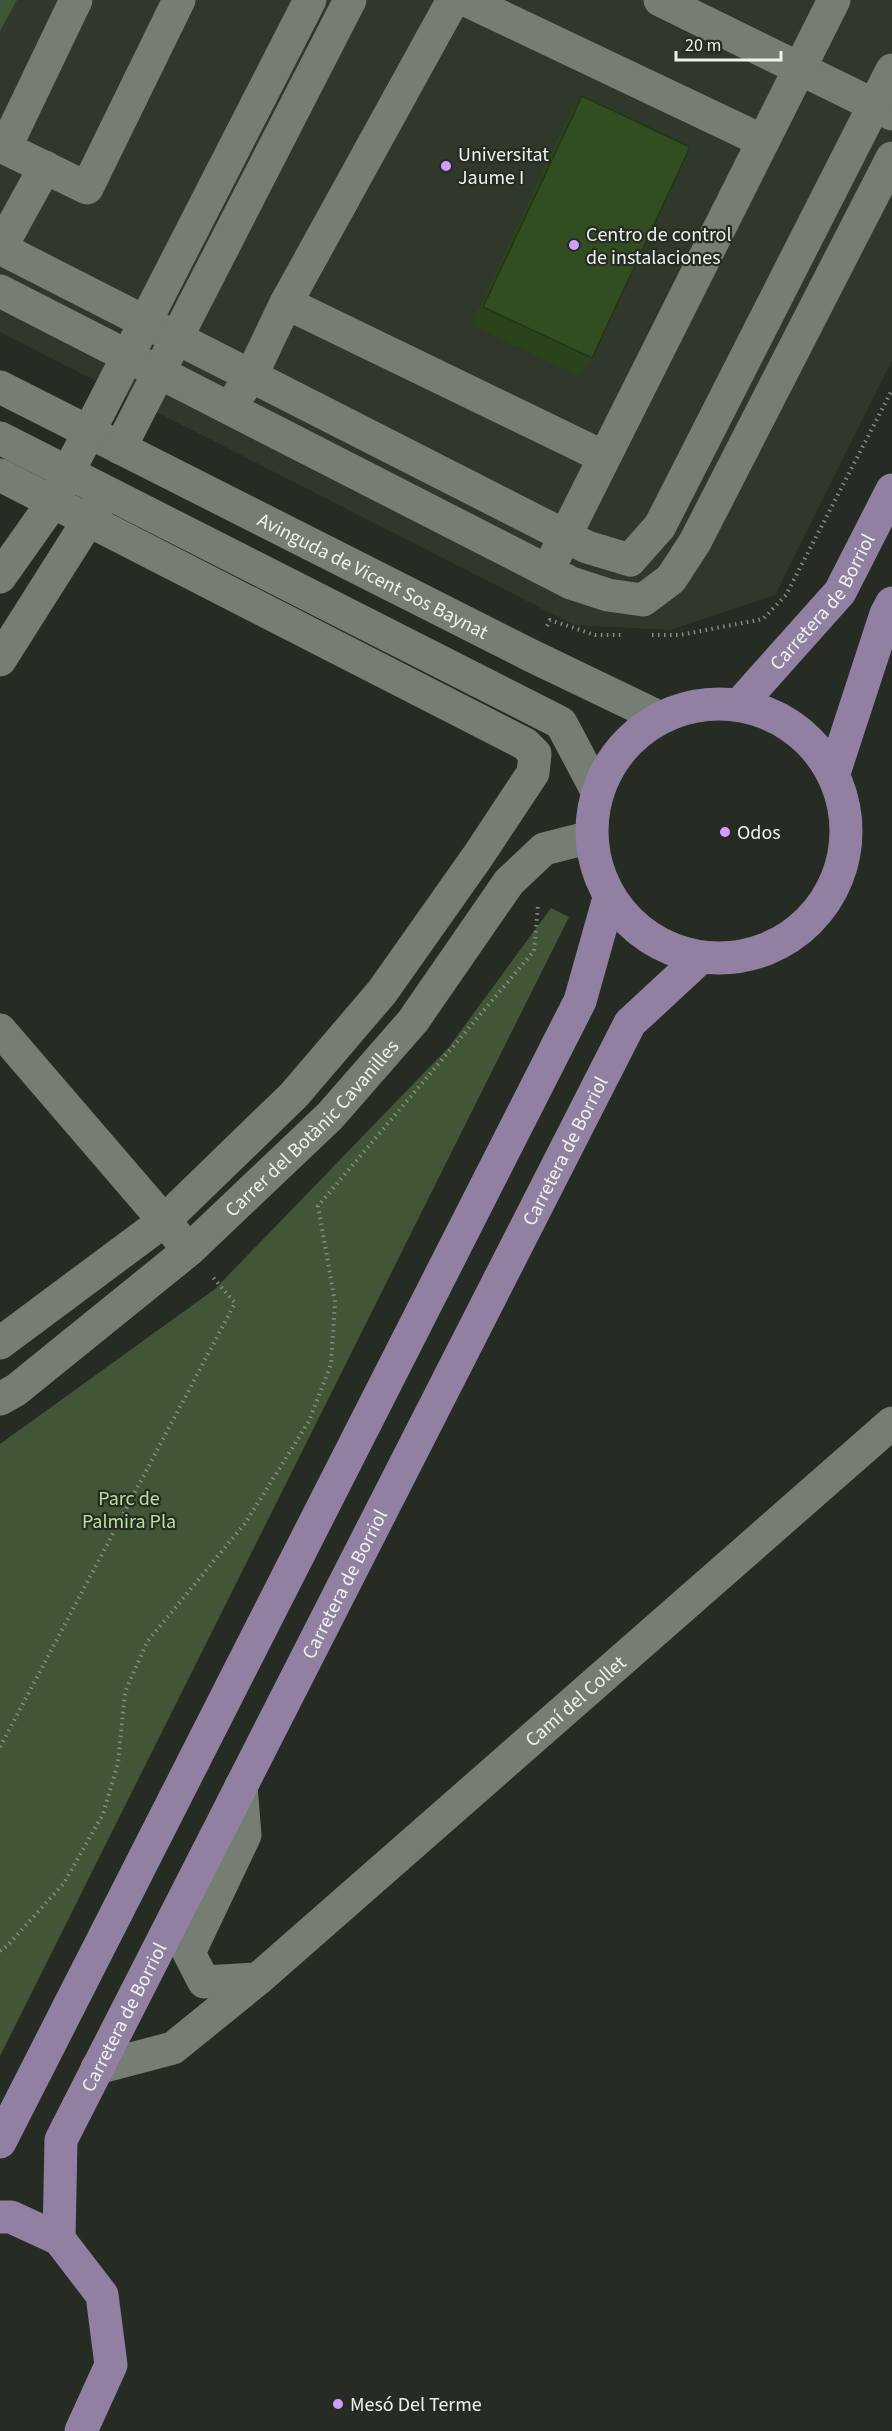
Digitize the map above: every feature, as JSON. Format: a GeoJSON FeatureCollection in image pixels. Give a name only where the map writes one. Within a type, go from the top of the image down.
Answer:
{"type":"FeatureCollection","features":[{"type":"Feature","properties":{"kind":"main road","name":"Carretera de Borriol"},"geometry":{"type":"LineString","coordinates":[[740,704],[840,592],[892,490]]}},
{"type":"Feature","properties":{"kind":"main road"},"geometry":{"type":"LineString","coordinates":[[834,773],[886,614],[892,603]]}},
{"type":"Feature","properties":{"kind":"main road"},"geometry":{"type":"LineString","coordinates":[[699,704],[740,704],[795,727],[834,773],[848,842],[823,908],[768,952],[698,960],[646,939],[609,898],[591,837],[597,791],[621,748],[659,717],[699,704]]}},
{"type":"Feature","properties":{"kind":"main road"},"geometry":{"type":"LineString","coordinates":[[0,2142],[580,1000],[609,898]]}},
{"type":"Feature","properties":{"kind":"main road","name":"Carretera de Borriol"},"geometry":{"type":"LineString","coordinates":[[59,2239],[61,2140],[630,1023],[698,960]]}},
{"type":"Feature","properties":{"kind":"main road"},"geometry":{"type":"LineString","coordinates":[[0,2217],[10,2217],[59,2239],[102,2295],[111,2365],[81,2431]]}},
{"type":"Feature","properties":{"kind":"street"},"geometry":{"type":"LineString","coordinates":[[76,0],[5,148],[87,188],[179,0]]}},
{"type":"Feature","properties":{"kind":"street"},"geometry":{"type":"LineString","coordinates":[[0,577],[53,502],[310,0]]}},
{"type":"Feature","properties":{"kind":"street"},"geometry":{"type":"LineString","coordinates":[[120,448],[350,0]]}},
{"type":"Feature","properties":{"kind":"street"},"geometry":{"type":"LineString","coordinates":[[230,408],[251,376],[286,303],[453,0]]}},
{"type":"Feature","properties":{"kind":"street"},"geometry":{"type":"LineString","coordinates":[[466,0],[763,141]]}},
{"type":"Feature","properties":{"kind":"street"},"geometry":{"type":"LineString","coordinates":[[660,0],[800,67],[883,110]]}},
{"type":"Feature","properties":{"kind":"street"},"geometry":{"type":"LineString","coordinates":[[547,571],[834,0]]}},
{"type":"Feature","properties":{"kind":"street"},"geometry":{"type":"LineString","coordinates":[[45,168],[0,248],[565,536],[588,547],[630,560],[660,526],[883,110],[892,70]]}},
{"type":"Feature","properties":{"kind":"street"},"geometry":{"type":"LineString","coordinates":[[0,291],[571,583],[608,595],[643,600],[671,579],[695,542],[892,158]]}},
{"type":"Feature","properties":{"kind":"street"},"geometry":{"type":"LineString","coordinates":[[286,303],[604,457]]}},
{"type":"Feature","properties":{"kind":"street","name":"Avinguda de Vicent Sos Baynat"},"geometry":{"type":"LineString","coordinates":[[0,387],[532,656],[659,717]]}},
{"type":"Feature","properties":{"kind":"street"},"geometry":{"type":"LineString","coordinates":[[0,438],[561,723],[597,791]]}},
{"type":"Feature","properties":{"kind":"street"},"geometry":{"type":"LineString","coordinates":[[0,475],[90,520]]}},
{"type":"Feature","properties":{"kind":"street"},"geometry":{"type":"LineString","coordinates":[[0,660],[106,492]]}},
{"type":"Feature","properties":{"kind":"street","name":"Carrer del Botànic Cavanilles"},"geometry":{"type":"LineString","coordinates":[[0,1343],[164,1221],[294,1095],[382,992],[533,773],[535,754],[525,744],[90,520]]}},
{"type":"Feature","properties":{"kind":"street","name":"Carrer del Botànic Cavanilles"},"geometry":{"type":"LineString","coordinates":[[0,1399],[16,1390],[189,1250],[330,1116],[413,1021],[509,882],[544,849],[591,837]]}},
{"type":"Feature","properties":{"kind":"street"},"geometry":{"type":"LineString","coordinates":[[0,1030],[189,1250]]}},
{"type":"Feature","properties":{"kind":"street","name":"Camí del Collet"},"geometry":{"type":"LineString","coordinates":[[98,2068],[172,2048],[258,1979],[892,1423]]}},
{"type":"Feature","properties":{"kind":"street"},"geometry":{"type":"LineString","coordinates":[[241,1786],[245,1835],[189,1953],[204,1982],[258,1979]]}},
{"type":"Feature","properties":{"kind":"path"},"geometry":{"type":"LineString","coordinates":[[648,635],[680,635],[763,619],[786,596],[892,390]]}},
{"type":"Feature","properties":{"kind":"path"},"geometry":{"type":"LineString","coordinates":[[532,656],[549,620],[595,635],[627,635]]}},
{"type":"Feature","properties":{"kind":"path"},"geometry":{"type":"LineString","coordinates":[[0,1951],[64,1883],[103,1814],[118,1763],[125,1692],[147,1642],[246,1522],[309,1421],[331,1364],[335,1302],[318,1206],[534,951],[538,906],[509,882]]}},
{"type":"Feature","properties":{"kind":"path"},"geometry":{"type":"LineString","coordinates":[[0,1748],[235,1303],[189,1250]]}},
{"type":"Feature","properties":{"kind":"shaded area","name":"Universitat Jaume I"},"geometry":{"type":"Polygon","coordinates":[[[0,0],[892,0],[892,360],[775,595],[670,630],[574,625],[0,332],[0,0]]]}},
{"type":"Feature","properties":{"kind":"green space"},"geometry":{"type":"Polygon","coordinates":[[[0,0],[17,0],[0,31],[0,0]]]}},
{"type":"Feature","properties":{"kind":"green space","name":"Parc de Palmira Pla"},"geometry":{"type":"Polygon","coordinates":[[[551,908],[569,917],[0,2056],[0,1444],[215,1289],[449,1047],[551,908]]]}},
{"type":"Feature","properties":{"kind":"building","name":"Centro de control de instalaciones"},"geometry":{"type":"Polygon","coordinates":[[[582,96],[690,147],[592,358],[483,307],[582,96]]]}},
{"type":"Feature","properties":{"kind":"place","name":"Universitat Jaume I"},"geometry":{"type":"Point","coordinates":[446,166]}},
{"type":"Feature","properties":{"kind":"place","name":"Centro de control de instalaciones"},"geometry":{"type":"Point","coordinates":[574,245]}},
{"type":"Feature","properties":{"kind":"place","name":"Odos"},"geometry":{"type":"Point","coordinates":[725,832]}},
{"type":"Feature","properties":{"kind":"place","name":"Mesó Del Terme"},"geometry":{"type":"Point","coordinates":[338,2404]}}]}
